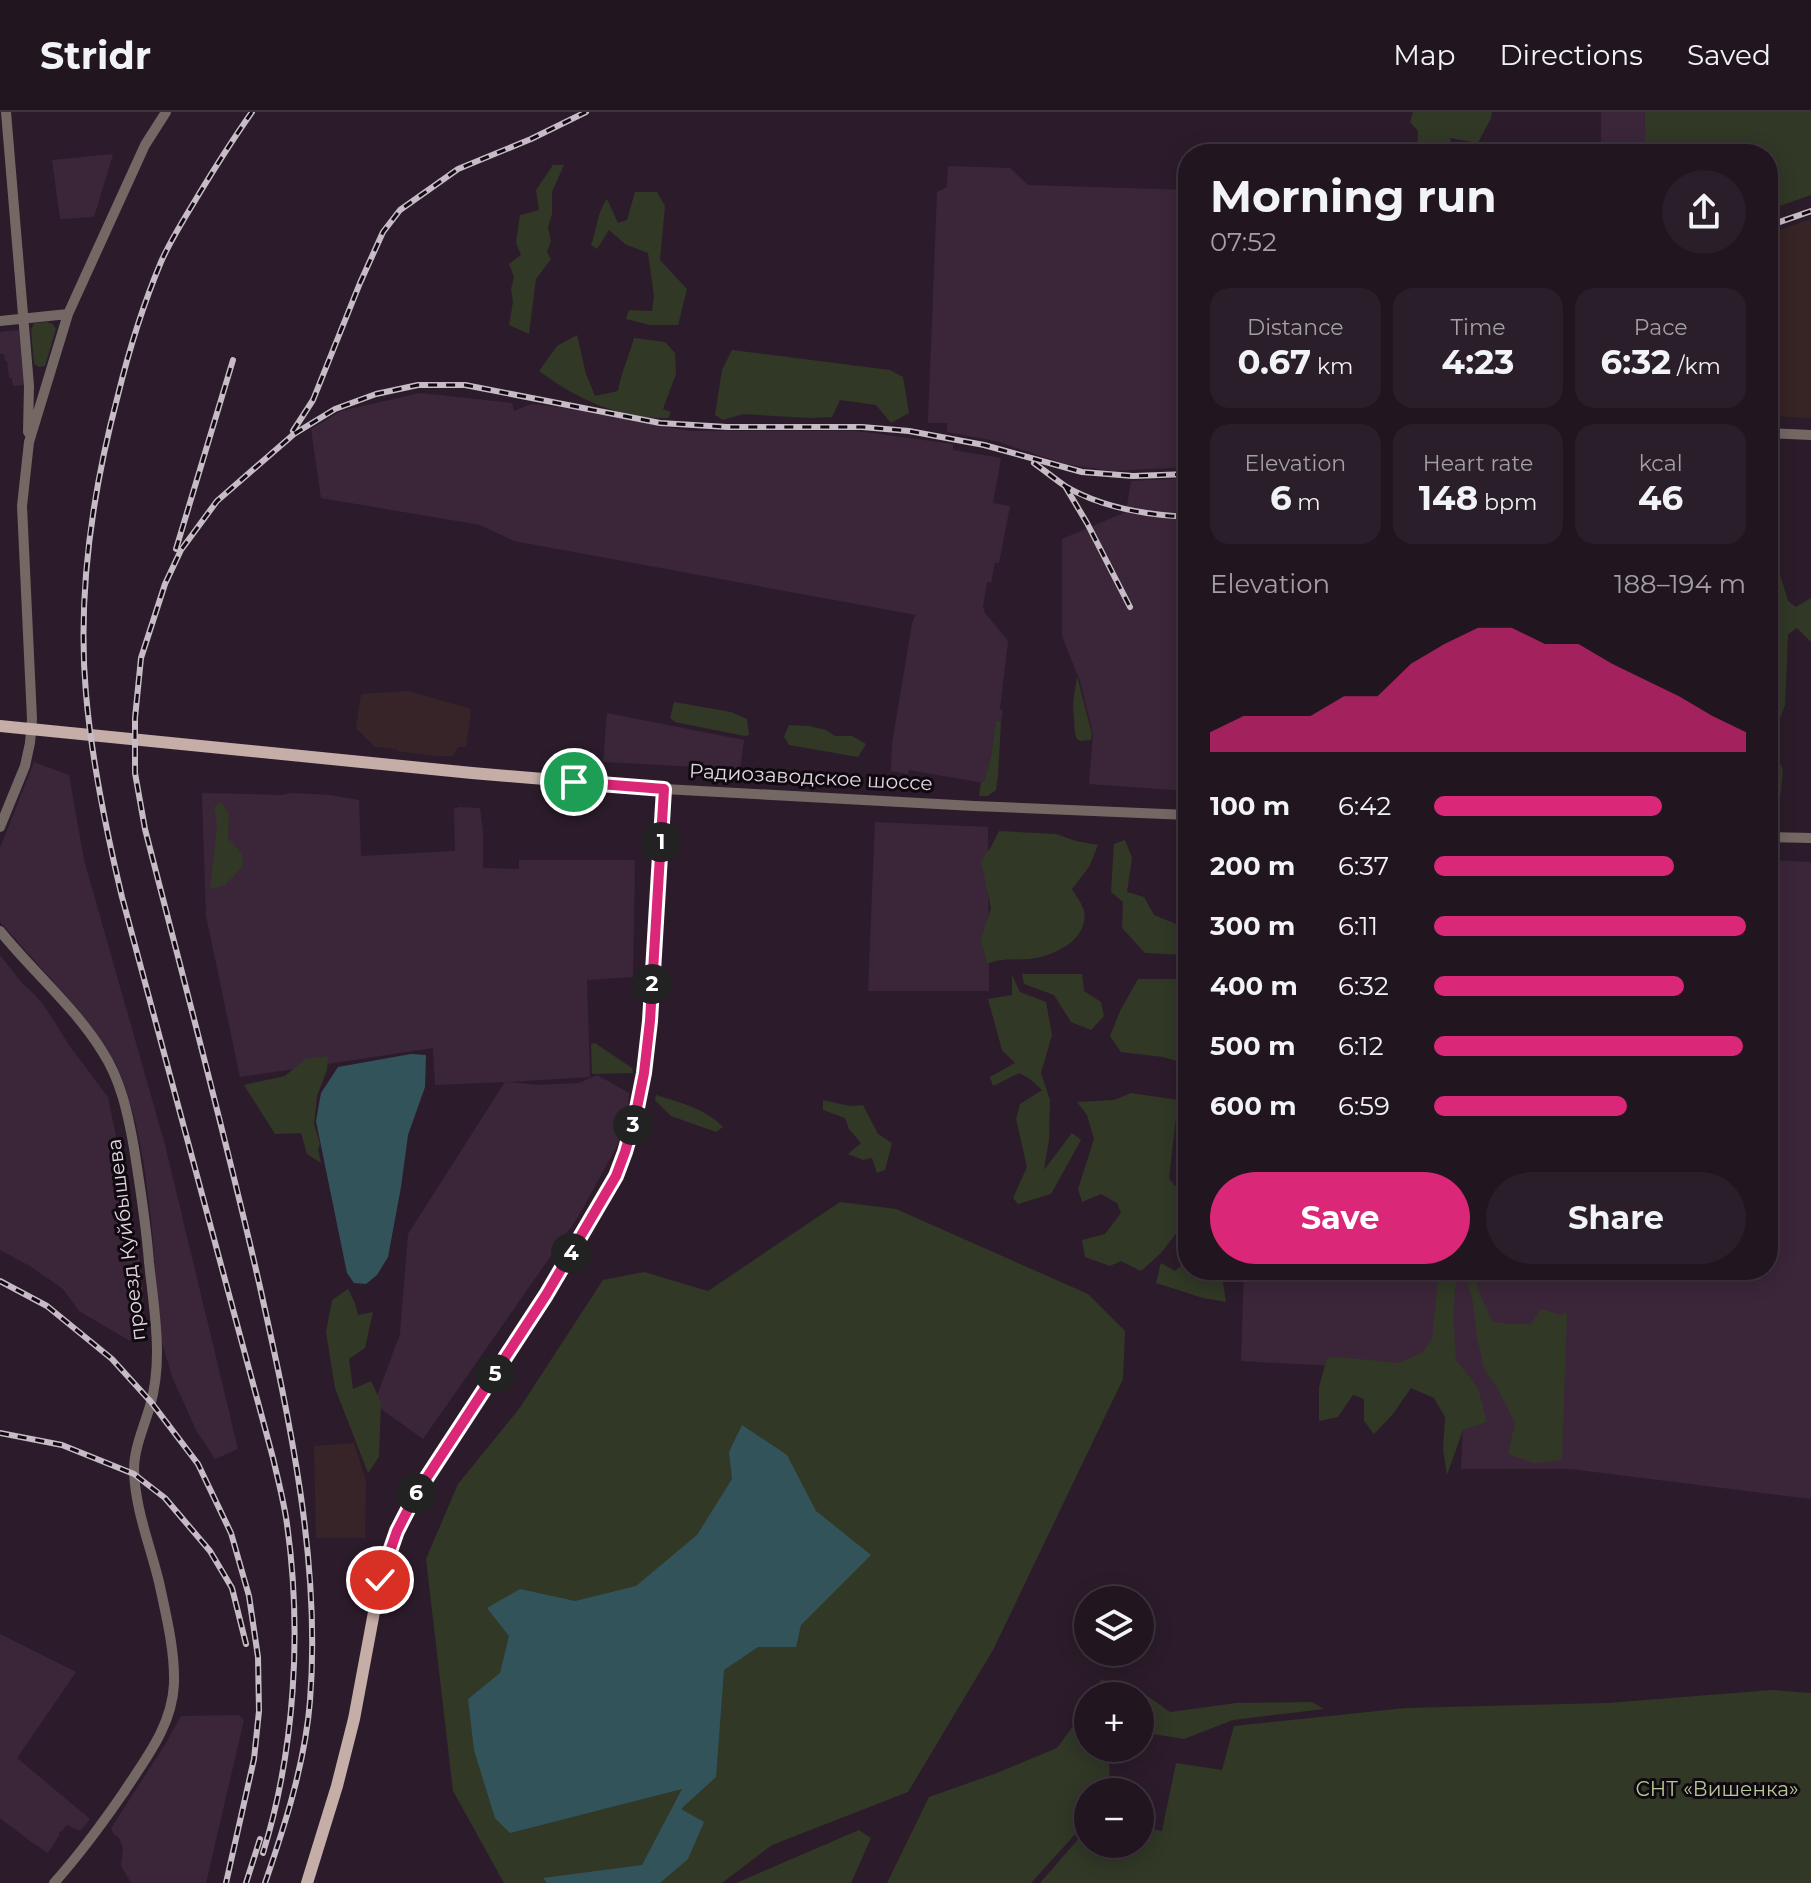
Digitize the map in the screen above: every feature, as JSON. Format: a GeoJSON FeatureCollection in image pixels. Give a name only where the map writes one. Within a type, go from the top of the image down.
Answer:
{"type":"FeatureCollection","features":[{"type":"Feature","properties":{"kind":"main road","name":"Радиозаводское шоссе"},"geometry":{"type":"LineString","coordinates":[[0,726],[664,789]]}},
{"type":"Feature","properties":{"kind":"main road"},"geometry":{"type":"LineString","coordinates":[[307,1883],[337,1786],[354,1719],[380,1580],[397,1531],[416,1494],[546,1295],[616,1176],[625,1152],[644,1073],[650,1021],[664,789]]}},
{"type":"Feature","properties":{"kind":"street"},"geometry":{"type":"LineString","coordinates":[[0,827],[25,766],[32,719],[22,506],[29,442],[29,386],[6,112]]}},
{"type":"Feature","properties":{"kind":"street"},"geometry":{"type":"LineString","coordinates":[[29,442],[68,314],[145,145],[166,112]]}},
{"type":"Feature","properties":{"kind":"street"},"geometry":{"type":"LineString","coordinates":[[0,321],[68,314]]}},
{"type":"Feature","properties":{"kind":"street"},"geometry":{"type":"LineString","coordinates":[[1778,433],[1811,435]]}},
{"type":"Feature","properties":{"kind":"street","name":"Радиозаводское шоссе"},"geometry":{"type":"LineString","coordinates":[[664,789],[1178,815]]}},
{"type":"Feature","properties":{"kind":"street"},"geometry":{"type":"LineString","coordinates":[[1778,837],[1811,838]]}},
{"type":"Feature","properties":{"kind":"street","name":"проезд Куйбышева"},"geometry":{"type":"LineString","coordinates":[[0,931],[82,1022],[103,1051],[117,1079],[128,1113],[142,1192],[157,1352],[155,1383],[138,1444],[134,1474],[138,1504],[159,1582],[174,1686],[167,1719],[153,1748],[96,1832],[54,1883]]}},
{"type":"Feature","properties":{"kind":"shaded area"},"geometry":{"type":"Polygon","coordinates":[[[1601,112],[1645,112],[1645,144],[1601,144],[1601,112]]]}},
{"type":"Feature","properties":{"kind":"shaded area"},"geometry":{"type":"Polygon","coordinates":[[[113,154],[94,217],[60,219],[52,160],[113,154]]]}},
{"type":"Feature","properties":{"kind":"shaded area"},"geometry":{"type":"Polygon","coordinates":[[[948,166],[1010,168],[1028,185],[1178,190],[1178,468],[1111,471],[1066,464],[995,441],[947,432],[947,423],[928,423],[937,192],[947,187],[948,166]]]}},
{"type":"Feature","properties":{"kind":"shaded area"},"geometry":{"type":"Polygon","coordinates":[[[1811,219],[1811,418],[1778,416],[1778,231],[1811,219]]]}},
{"type":"Feature","properties":{"kind":"shaded area"},"geometry":{"type":"Polygon","coordinates":[[[19,330],[24,385],[13,386],[7,361],[4,354],[0,354],[0,332],[19,330]]]}},
{"type":"Feature","properties":{"kind":"shaded area"},"geometry":{"type":"Polygon","coordinates":[[[420,393],[512,403],[514,411],[531,404],[559,407],[689,431],[857,431],[953,444],[953,450],[1001,458],[993,503],[1010,506],[999,563],[995,563],[991,582],[987,582],[983,607],[1008,641],[1000,709],[1003,711],[1001,722],[996,722],[984,783],[909,770],[908,774],[891,771],[892,744],[912,623],[916,615],[514,541],[480,525],[321,498],[311,429],[341,411],[420,393]]]}},
{"type":"Feature","properties":{"kind":"shaded area"},"geometry":{"type":"Polygon","coordinates":[[[1178,479],[1178,790],[1089,784],[1093,734],[1080,681],[1062,636],[1062,539],[1126,512],[1131,481],[1178,479]]]}},
{"type":"Feature","properties":{"kind":"shaded area"},"geometry":{"type":"Polygon","coordinates":[[[408,691],[471,709],[466,747],[458,747],[453,756],[397,751],[375,747],[356,728],[361,694],[408,691]]]}},
{"type":"Feature","properties":{"kind":"shaded area"},"geometry":{"type":"Polygon","coordinates":[[[607,713],[744,740],[740,769],[603,762],[607,713]]]}},
{"type":"Feature","properties":{"kind":"shaded area"},"geometry":{"type":"Polygon","coordinates":[[[34,762],[69,775],[84,860],[165,1145],[238,1449],[215,1459],[196,1430],[173,1379],[161,1340],[144,1165],[124,1083],[115,1062],[77,1008],[0,922],[0,848],[34,762]]]}},
{"type":"Feature","properties":{"kind":"shaded area"},"geometry":{"type":"Polygon","coordinates":[[[202,793],[291,793],[359,800],[361,856],[455,851],[454,809],[459,807],[480,808],[483,868],[519,869],[519,860],[635,860],[633,977],[587,980],[590,1077],[507,1082],[537,1085],[579,1083],[597,1075],[629,1093],[627,1128],[578,1217],[423,1439],[374,1404],[400,1334],[408,1234],[505,1082],[435,1085],[433,1048],[240,1077],[206,916],[202,793]]]}},
{"type":"Feature","properties":{"kind":"shaded area"},"geometry":{"type":"Polygon","coordinates":[[[875,822],[988,827],[989,991],[868,991],[875,822]]]}},
{"type":"Feature","properties":{"kind":"shaded area"},"geometry":{"type":"Polygon","coordinates":[[[1778,860],[1811,862],[1811,1499],[1571,1469],[1461,1469],[1465,1373],[1241,1361],[1244,1280],[1778,1280],[1778,860]]]}},
{"type":"Feature","properties":{"kind":"shaded area"},"geometry":{"type":"Polygon","coordinates":[[[0,955],[43,1004],[108,1097],[137,1241],[143,1290],[144,1324],[130,1341],[79,1311],[63,1289],[0,1250],[0,955]]]}},
{"type":"Feature","properties":{"kind":"shaded area"},"geometry":{"type":"Polygon","coordinates":[[[411,1054],[426,1055],[425,1087],[408,1135],[388,1257],[377,1275],[366,1284],[354,1283],[347,1273],[316,1121],[321,1093],[338,1067],[411,1054]]]}},
{"type":"Feature","properties":{"kind":"shaded area"},"geometry":{"type":"Polygon","coordinates":[[[742,1425],[787,1455],[816,1511],[871,1555],[801,1625],[796,1647],[758,1647],[724,1670],[716,1777],[681,1809],[704,1822],[688,1859],[660,1883],[547,1883],[543,1878],[642,1865],[682,1789],[510,1833],[495,1818],[474,1750],[468,1699],[500,1673],[509,1636],[487,1608],[520,1589],[575,1601],[636,1586],[697,1535],[732,1479],[729,1452],[742,1425]]]}},
{"type":"Feature","properties":{"kind":"shaded area"},"geometry":{"type":"Polygon","coordinates":[[[354,1443],[366,1481],[365,1538],[316,1538],[314,1446],[354,1443]]]}},
{"type":"Feature","properties":{"kind":"shaded area"},"geometry":{"type":"Polygon","coordinates":[[[0,1634],[76,1672],[17,1758],[90,1819],[81,1830],[67,1825],[59,1832],[48,1853],[0,1818],[0,1634]]]}},
{"type":"Feature","properties":{"kind":"shaded area"},"geometry":{"type":"Polygon","coordinates":[[[239,1715],[244,1720],[206,1883],[131,1883],[121,1866],[123,1848],[111,1828],[181,1716],[239,1715]]]}},
{"type":"Feature","properties":{"kind":"green space"},"geometry":{"type":"Polygon","coordinates":[[[1413,112],[1492,112],[1478,143],[1450,138],[1452,144],[1417,144],[1418,131],[1410,122],[1413,112]]]}},
{"type":"Feature","properties":{"kind":"green space"},"geometry":{"type":"Polygon","coordinates":[[[1645,112],[1811,112],[1811,195],[1778,207],[1778,144],[1645,144],[1645,112]]]}},
{"type":"Feature","properties":{"kind":"green space"},"geometry":{"type":"Polygon","coordinates":[[[553,165],[564,165],[552,192],[552,214],[548,227],[551,241],[547,252],[551,259],[536,279],[529,334],[509,325],[514,277],[509,264],[521,255],[516,243],[520,215],[539,210],[536,190],[553,165]]]}},
{"type":"Feature","properties":{"kind":"green space"},"geometry":{"type":"Polygon","coordinates":[[[635,192],[657,192],[665,206],[660,260],[687,289],[678,325],[650,325],[626,319],[629,310],[652,311],[654,296],[648,253],[625,244],[609,230],[597,249],[591,245],[607,199],[618,223],[627,220],[635,192]]]}},
{"type":"Feature","properties":{"kind":"green space"},"geometry":{"type":"Polygon","coordinates":[[[47,322],[56,329],[45,366],[39,367],[34,364],[31,330],[34,323],[47,322]]]}},
{"type":"Feature","properties":{"kind":"green space"},"geometry":{"type":"Polygon","coordinates":[[[577,335],[586,374],[595,396],[618,391],[634,338],[665,342],[675,353],[676,374],[663,409],[671,412],[668,418],[633,415],[599,405],[539,371],[557,346],[577,335]]]}},
{"type":"Feature","properties":{"kind":"green space"},"geometry":{"type":"Polygon","coordinates":[[[732,350],[890,370],[903,377],[909,413],[891,423],[876,405],[840,400],[832,417],[743,414],[723,420],[715,415],[722,370],[732,350]]]}},
{"type":"Feature","properties":{"kind":"green space"},"geometry":{"type":"Polygon","coordinates":[[[1778,571],[1788,601],[1796,607],[1811,598],[1811,642],[1797,628],[1788,634],[1785,705],[1778,723],[1778,571]]]}},
{"type":"Feature","properties":{"kind":"green space"},"geometry":{"type":"Polygon","coordinates":[[[1077,676],[1091,740],[1081,741],[1075,734],[1073,704],[1077,676]]]}},
{"type":"Feature","properties":{"kind":"green space"},"geometry":{"type":"Polygon","coordinates":[[[674,702],[731,712],[747,719],[749,735],[675,722],[670,718],[674,702]]]}},
{"type":"Feature","properties":{"kind":"green space"},"geometry":{"type":"Polygon","coordinates":[[[996,721],[1001,722],[996,790],[988,796],[979,796],[991,756],[996,721]]]}},
{"type":"Feature","properties":{"kind":"green space"},"geometry":{"type":"Polygon","coordinates":[[[789,725],[826,730],[835,736],[852,736],[866,744],[858,757],[789,745],[784,737],[789,725]]]}},
{"type":"Feature","properties":{"kind":"green space"},"geometry":{"type":"Polygon","coordinates":[[[1778,760],[1783,769],[1778,802],[1778,760]]]}},
{"type":"Feature","properties":{"kind":"green space"},"geometry":{"type":"Polygon","coordinates":[[[221,802],[229,814],[228,838],[242,854],[243,866],[225,885],[210,889],[217,825],[214,807],[221,802]]]}},
{"type":"Feature","properties":{"kind":"green space"},"geometry":{"type":"Polygon","coordinates":[[[999,831],[1056,834],[1098,845],[1089,867],[1072,889],[1084,911],[1081,930],[1075,938],[1059,950],[1039,957],[987,964],[981,939],[991,908],[981,861],[999,831]]]}},
{"type":"Feature","properties":{"kind":"green space"},"geometry":{"type":"Polygon","coordinates":[[[1125,840],[1132,858],[1127,892],[1144,897],[1154,915],[1178,925],[1178,955],[1145,953],[1122,928],[1123,902],[1111,892],[1114,844],[1125,840]]]}},
{"type":"Feature","properties":{"kind":"green space"},"geometry":{"type":"Polygon","coordinates":[[[1022,974],[1082,974],[1084,991],[1101,1002],[1104,1016],[1091,1030],[1071,1022],[1054,995],[1024,984],[1022,974]]]}},
{"type":"Feature","properties":{"kind":"green space"},"geometry":{"type":"Polygon","coordinates":[[[1012,975],[1020,992],[1046,1002],[1052,1035],[1041,1073],[1050,1100],[1049,1140],[1044,1170],[1072,1133],[1081,1140],[1051,1194],[1018,1204],[1013,1198],[1027,1167],[1016,1119],[1020,1104],[1042,1090],[1019,1073],[993,1086],[990,1077],[1015,1063],[1002,1050],[988,999],[1012,995],[1012,975]]]}},
{"type":"Feature","properties":{"kind":"green space"},"geometry":{"type":"Polygon","coordinates":[[[1138,979],[1178,979],[1178,1061],[1121,1052],[1110,1036],[1138,979]]]}},
{"type":"Feature","properties":{"kind":"green space"},"geometry":{"type":"Polygon","coordinates":[[[595,1043],[632,1068],[633,1073],[592,1074],[591,1044],[595,1043]]]}},
{"type":"Feature","properties":{"kind":"green space"},"geometry":{"type":"Polygon","coordinates":[[[328,1056],[327,1070],[317,1096],[314,1124],[321,1163],[307,1154],[301,1133],[275,1134],[244,1085],[285,1076],[305,1059],[328,1056]]]}},
{"type":"Feature","properties":{"kind":"green space"},"geometry":{"type":"Polygon","coordinates":[[[1131,1093],[1178,1100],[1169,1178],[1175,1186],[1178,1185],[1178,1231],[1161,1253],[1141,1271],[1121,1261],[1110,1266],[1085,1257],[1082,1240],[1105,1234],[1121,1213],[1117,1203],[1101,1194],[1082,1202],[1078,1189],[1094,1139],[1087,1115],[1077,1102],[1114,1100],[1131,1093]]]}},
{"type":"Feature","properties":{"kind":"green space"},"geometry":{"type":"Polygon","coordinates":[[[656,1095],[700,1111],[723,1127],[716,1132],[671,1116],[655,1100],[656,1095]]]}},
{"type":"Feature","properties":{"kind":"green space"},"geometry":{"type":"Polygon","coordinates":[[[823,1100],[850,1106],[863,1105],[878,1134],[892,1143],[885,1170],[877,1173],[872,1158],[863,1160],[848,1154],[861,1143],[849,1129],[845,1118],[823,1110],[823,1100]]]}},
{"type":"Feature","properties":{"kind":"green space"},"geometry":{"type":"Polygon","coordinates":[[[840,1202],[896,1209],[1088,1294],[1125,1331],[1123,1379],[993,1650],[908,1792],[772,1845],[722,1883],[504,1883],[453,1791],[426,1559],[458,1484],[519,1409],[603,1280],[644,1272],[708,1291],[840,1202]]]}},
{"type":"Feature","properties":{"kind":"green space"},"geometry":{"type":"Polygon","coordinates":[[[1161,1263],[1175,1271],[1178,1268],[1178,1280],[1223,1280],[1226,1302],[1156,1283],[1161,1263]]]}},
{"type":"Feature","properties":{"kind":"green space"},"geometry":{"type":"Polygon","coordinates":[[[1438,1280],[1456,1280],[1453,1313],[1456,1360],[1478,1388],[1487,1422],[1463,1430],[1447,1475],[1443,1449],[1445,1417],[1434,1398],[1411,1388],[1374,1434],[1364,1421],[1364,1399],[1353,1395],[1338,1417],[1319,1421],[1319,1387],[1327,1358],[1399,1363],[1421,1353],[1432,1340],[1438,1280]]]}},
{"type":"Feature","properties":{"kind":"green space"},"geometry":{"type":"Polygon","coordinates":[[[1466,1280],[1475,1280],[1493,1322],[1531,1324],[1541,1309],[1560,1315],[1567,1312],[1562,1460],[1534,1463],[1508,1454],[1515,1423],[1484,1369],[1466,1280]]]}},
{"type":"Feature","properties":{"kind":"green space"},"geometry":{"type":"Polygon","coordinates":[[[348,1289],[358,1315],[373,1312],[365,1348],[349,1359],[353,1389],[371,1381],[381,1402],[379,1457],[368,1473],[335,1388],[326,1332],[332,1300],[348,1289]]]}},
{"type":"Feature","properties":{"kind":"green space","name":"СНТ «Вишенка»"},"geometry":{"type":"Polygon","coordinates":[[[1772,1690],[1811,1693],[1811,1883],[1040,1883],[1074,1844],[1074,1858],[1154,1858],[1154,1830],[1162,1831],[1176,1763],[1222,1770],[1234,1726],[1406,1708],[1608,1703],[1772,1690]]]}},
{"type":"Feature","properties":{"kind":"green space"},"geometry":{"type":"Polygon","coordinates":[[[1154,1701],[1170,1712],[1236,1703],[1312,1702],[1324,1709],[1233,1720],[1184,1739],[1154,1734],[1154,1701]]]}},
{"type":"Feature","properties":{"kind":"green space"},"geometry":{"type":"Polygon","coordinates":[[[1074,1725],[1074,1762],[1109,1762],[1110,1778],[1074,1778],[1074,1835],[1031,1883],[887,1883],[929,1797],[1057,1748],[1074,1725]]]}},
{"type":"Feature","properties":{"kind":"green space"},"geometry":{"type":"Polygon","coordinates":[[[859,1830],[871,1838],[851,1883],[736,1883],[859,1830]]]}},
{"type":"Feature","properties":{"kind":"railway"},"geometry":{"type":"LineString","coordinates":[[252,112],[169,245],[132,344],[94,506],[85,581],[84,656],[92,745],[116,872],[273,1458],[287,1524],[294,1606],[293,1690],[282,1773],[263,1853]]}},
{"type":"Feature","properties":{"kind":"railway"},"geometry":{"type":"LineString","coordinates":[[293,431],[313,400],[383,232],[400,210],[458,169],[586,112]]}},
{"type":"Feature","properties":{"kind":"railway"},"geometry":{"type":"LineString","coordinates":[[1778,223],[1811,211]]}},
{"type":"Feature","properties":{"kind":"railway"},"geometry":{"type":"LineString","coordinates":[[176,549],[233,360]]}},
{"type":"Feature","properties":{"kind":"railway"},"geometry":{"type":"LineString","coordinates":[[265,1883],[304,1747],[310,1701],[311,1597],[300,1492],[271,1338],[233,1172],[145,829],[135,773],[135,718],[141,658],[165,584],[181,550],[217,501],[294,434],[335,409],[376,394],[418,385],[465,385],[660,423],[727,427],[862,427],[909,431],[984,445],[1082,472],[1133,476],[1178,474]]}},
{"type":"Feature","properties":{"kind":"railway"},"geometry":{"type":"LineString","coordinates":[[1034,463],[1065,486],[1094,500],[1140,512],[1178,516]]}},
{"type":"Feature","properties":{"kind":"railway"},"geometry":{"type":"LineString","coordinates":[[1065,486],[1130,607]]}},
{"type":"Feature","properties":{"kind":"railway"},"geometry":{"type":"LineString","coordinates":[[0,1281],[47,1306],[112,1359],[151,1402],[198,1464],[231,1533],[249,1596],[258,1657],[259,1711],[254,1759],[226,1883]]}},
{"type":"Feature","properties":{"kind":"railway"},"geometry":{"type":"LineString","coordinates":[[0,1433],[62,1445],[134,1474],[165,1498],[210,1551],[232,1588],[246,1644]]}},
{"type":"Feature","properties":{"kind":"railway"},"geometry":{"type":"LineString","coordinates":[[246,1883],[260,1839]]}},
{"type":"Feature","properties":{"kind":"route"},"geometry":{"type":"LineString","coordinates":[[380,1580],[397,1531],[416,1494],[546,1295],[616,1176],[635,1118],[650,1021],[664,789],[574,782]]}}]}
